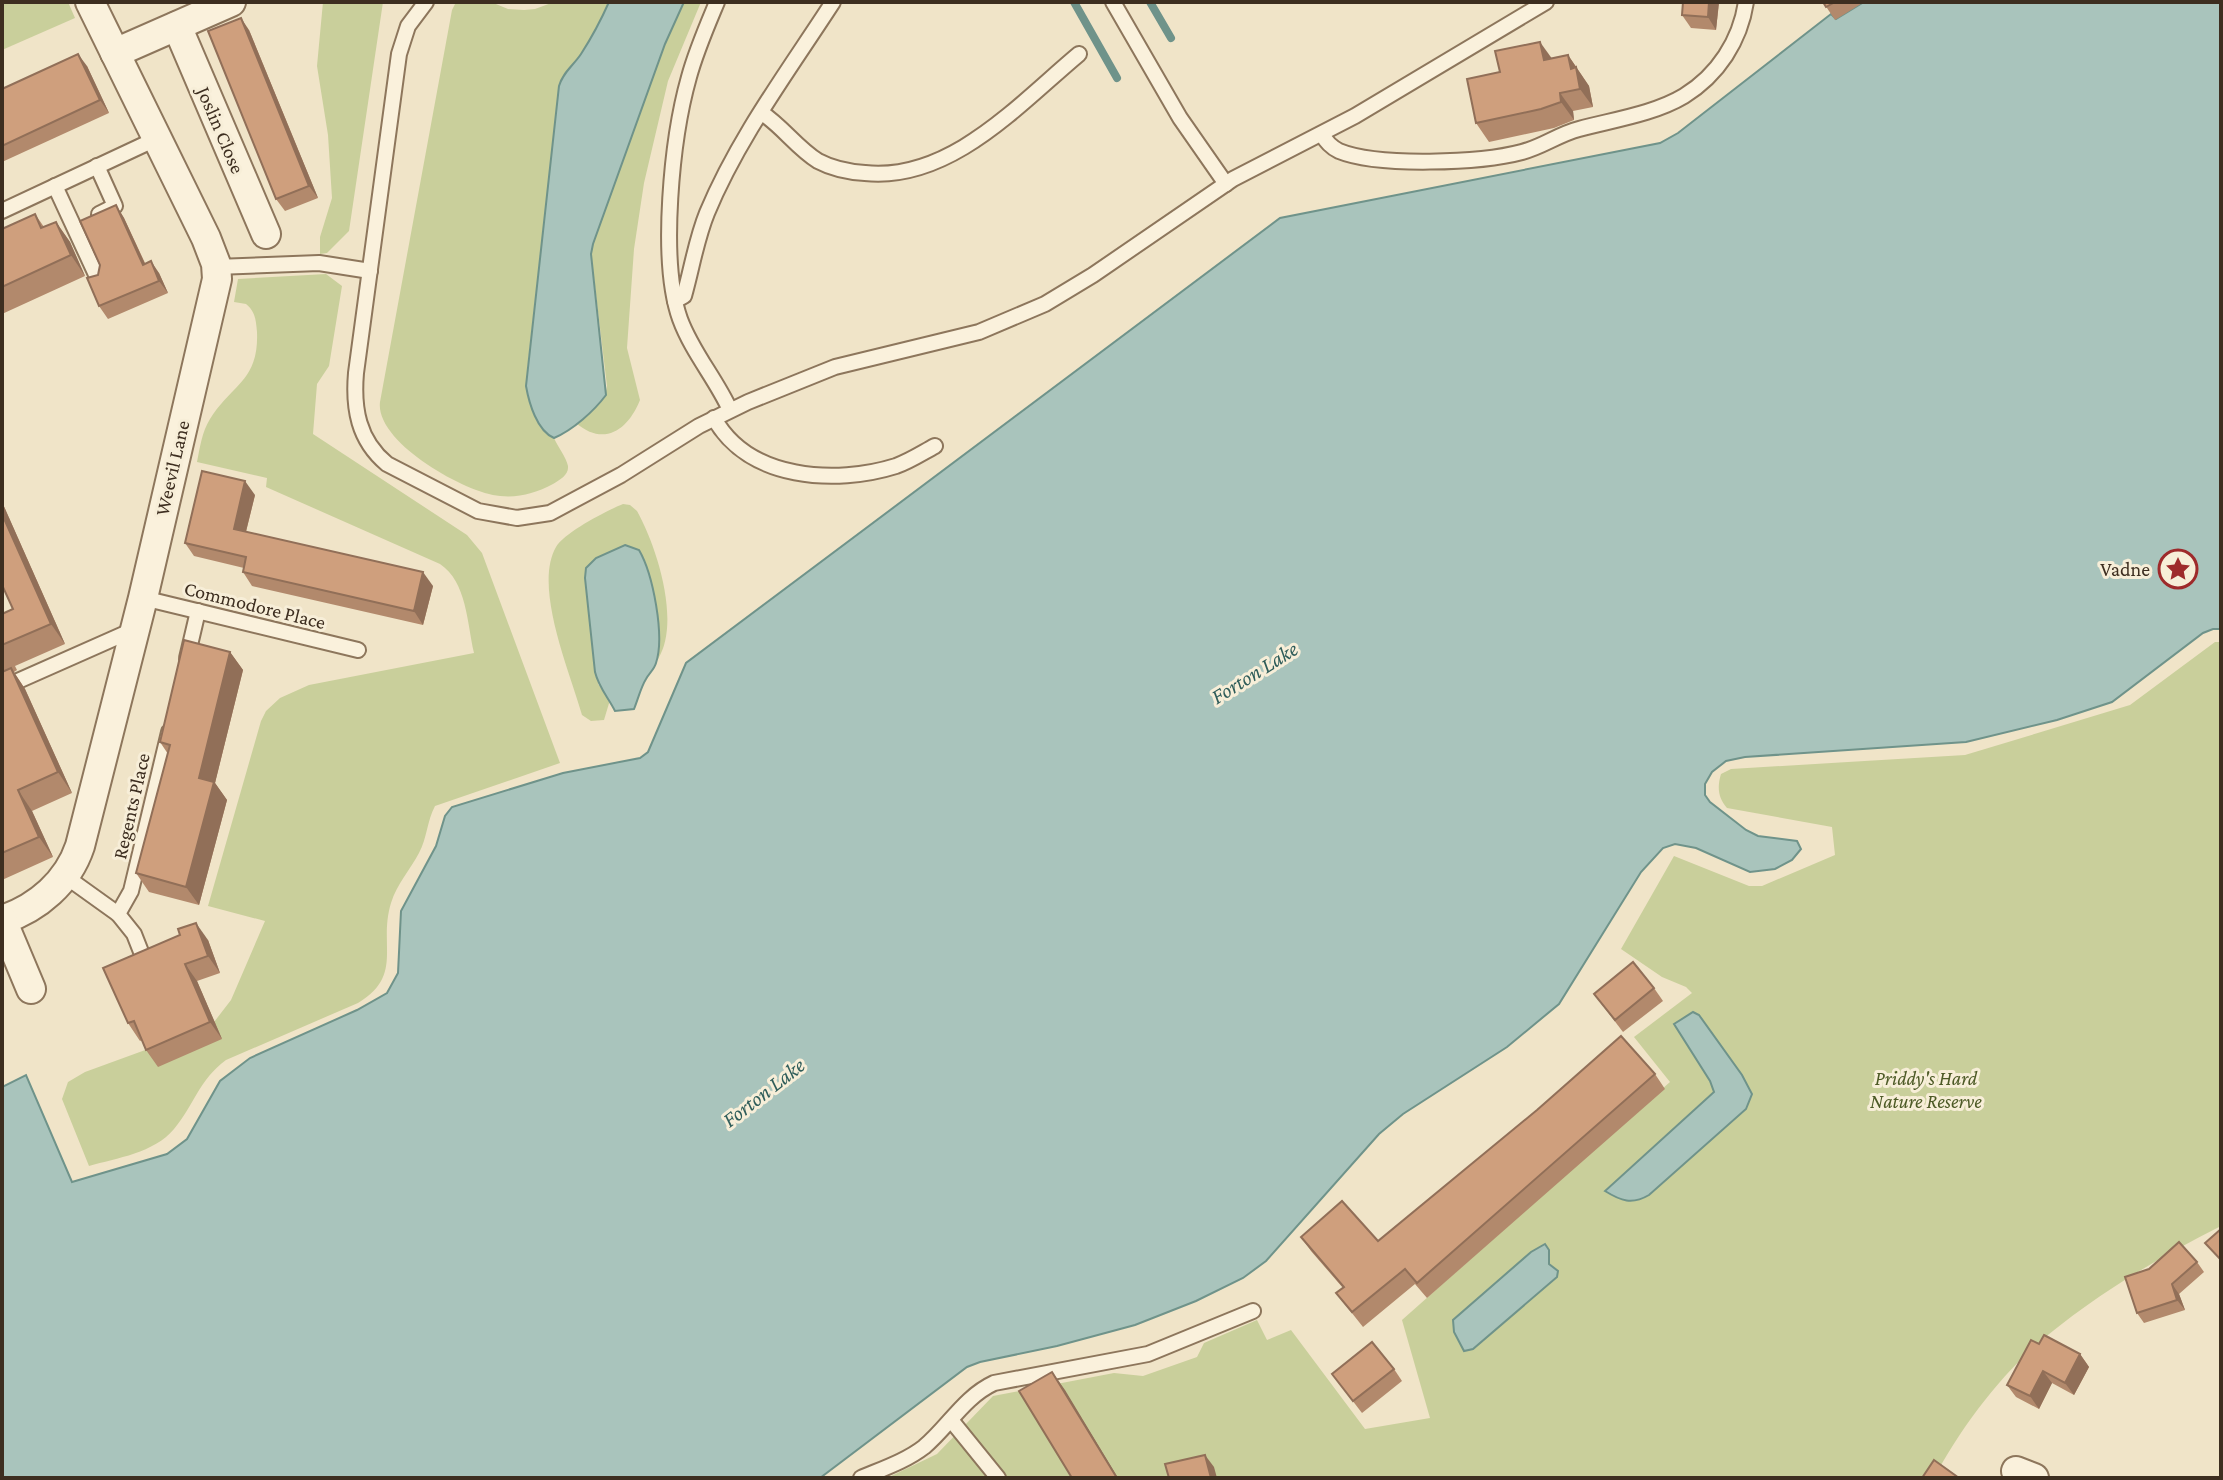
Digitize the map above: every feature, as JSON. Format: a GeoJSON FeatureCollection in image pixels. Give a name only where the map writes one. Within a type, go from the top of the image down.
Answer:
{"type":"FeatureCollection","features":[{"type":"Feature","properties":{"kind":"street","name":"Weevil Lane"},"geometry":{"type":"LineString","coordinates":[[2,920],[32,906],[65,876],[75,861],[84,835],[214,294],[216,267],[206,238],[90,2]]}},
{"type":"Feature","properties":{"kind":"street"},"geometry":{"type":"LineString","coordinates":[[115,53],[185,15],[231,2]]}},
{"type":"Feature","properties":{"kind":"street","name":"Joslin Close"},"geometry":{"type":"LineString","coordinates":[[185,15],[266,234]]}},
{"type":"Feature","properties":{"kind":"street"},"geometry":{"type":"LineString","coordinates":[[2,920],[31,989]]}},
{"type":"Feature","properties":{"kind":"lane"},"geometry":{"type":"LineString","coordinates":[[426,2],[412,19],[400,47],[355,389],[356,412],[364,437],[376,454],[394,468],[478,511],[517,518],[550,513],[621,475],[714,418],[835,367],[979,332],[1030,311],[1093,275],[1226,184],[1407,86],[1546,2]]}},
{"type":"Feature","properties":{"kind":"lane"},"geometry":{"type":"LineString","coordinates":[[717,2],[689,76],[678,138],[671,222],[671,267],[675,301],[691,343],[730,410]]}},
{"type":"Feature","properties":{"kind":"lane"},"geometry":{"type":"LineString","coordinates":[[675,301],[684,296],[698,237],[714,197],[762,113],[833,2]]}},
{"type":"Feature","properties":{"kind":"lane"},"geometry":{"type":"LineString","coordinates":[[1113,2],[1180,118],[1226,184]]}},
{"type":"Feature","properties":{"kind":"lane"},"geometry":{"type":"LineString","coordinates":[[1322,134],[1338,150],[1377,158],[1467,159],[1522,152],[1568,132],[1683,97],[1709,77],[1731,49],[1741,26],[1746,2]]}},
{"type":"Feature","properties":{"kind":"lane"},"geometry":{"type":"LineString","coordinates":[[762,113],[778,123],[807,153],[822,163],[853,172],[901,174],[941,160],[976,140],[1079,54]]}},
{"type":"Feature","properties":{"kind":"lane"},"geometry":{"type":"LineString","coordinates":[[2,211],[158,138]]}},
{"type":"Feature","properties":{"kind":"lane"},"geometry":{"type":"LineString","coordinates":[[73,226],[115,206],[97,166]]}},
{"type":"Feature","properties":{"kind":"lane"},"geometry":{"type":"LineString","coordinates":[[55,186],[99,281]]}},
{"type":"Feature","properties":{"kind":"lane"},"geometry":{"type":"LineString","coordinates":[[216,267],[319,263],[370,271]]}},
{"type":"Feature","properties":{"kind":"lane"},"geometry":{"type":"LineString","coordinates":[[714,418],[730,440],[750,455],[765,464],[794,472],[826,474],[872,471],[901,464],[935,446]]}},
{"type":"Feature","properties":{"kind":"lane","name":"Commodore Place"},"geometry":{"type":"LineString","coordinates":[[143,598],[358,650]]}},
{"type":"Feature","properties":{"kind":"lane"},"geometry":{"type":"LineString","coordinates":[[184,673],[198,611]]}},
{"type":"Feature","properties":{"kind":"lane"},"geometry":{"type":"LineString","coordinates":[[2,688],[134,630]]}},
{"type":"Feature","properties":{"kind":"lane","name":"Regents Place"},"geometry":{"type":"LineString","coordinates":[[118,914],[131,891],[172,720]]}},
{"type":"Feature","properties":{"kind":"lane"},"geometry":{"type":"LineString","coordinates":[[65,876],[118,914],[134,934],[145,962]]}},
{"type":"Feature","properties":{"kind":"lane"},"geometry":{"type":"LineString","coordinates":[[861,1478],[911,1456],[981,1389],[994,1383],[1148,1354],[1253,1311]]}},
{"type":"Feature","properties":{"kind":"lane"},"geometry":{"type":"LineString","coordinates":[[951,1420],[998,1478]]}},
{"type":"Feature","properties":{"kind":"green space"},"geometry":{"type":"Polygon","coordinates":[[[2,2],[68,2],[75,18],[2,50],[2,2]]]}},
{"type":"Feature","properties":{"kind":"green space"},"geometry":{"type":"Polygon","coordinates":[[[323,2],[383,2],[349,231],[327,253],[320,254],[320,237],[332,198],[328,135],[317,66],[323,2]]]}},
{"type":"Feature","properties":{"kind":"green space"},"geometry":{"type":"Polygon","coordinates":[[[456,2],[491,2],[508,9],[524,10],[554,2],[609,2],[589,41],[559,86],[527,372],[529,399],[536,418],[540,427],[554,438],[568,469],[564,477],[553,484],[521,495],[485,493],[425,463],[392,433],[382,417],[380,402],[452,10],[456,2]]]}},
{"type":"Feature","properties":{"kind":"green space"},"geometry":{"type":"Polygon","coordinates":[[[684,2],[701,2],[668,81],[644,183],[634,249],[627,348],[640,400],[622,427],[614,432],[596,434],[576,423],[600,403],[607,386],[591,253],[665,43],[684,2]]]}},
{"type":"Feature","properties":{"kind":"green space"},"geometry":{"type":"Polygon","coordinates":[[[326,274],[342,286],[329,366],[317,384],[313,434],[467,535],[482,553],[560,763],[435,806],[422,847],[391,903],[385,970],[372,992],[358,1003],[226,1060],[209,1076],[181,1120],[166,1137],[134,1154],[89,1166],[62,1099],[68,1082],[85,1072],[211,1026],[231,1000],[265,921],[208,906],[266,711],[280,698],[309,685],[474,653],[461,592],[456,581],[440,564],[266,487],[267,478],[197,462],[210,419],[249,372],[254,361],[255,320],[246,304],[234,302],[238,279],[326,274]]]}},
{"type":"Feature","properties":{"kind":"green space"},"geometry":{"type":"Polygon","coordinates":[[[623,504],[637,511],[652,544],[667,605],[665,643],[658,659],[652,588],[639,550],[598,684],[610,700],[604,720],[591,721],[582,715],[562,653],[551,606],[550,564],[556,547],[568,535],[623,504]]]}},
{"type":"Feature","properties":{"kind":"green space","name":"Priddy's Hard Nature Reserve"},"geometry":{"type":"Polygon","coordinates":[[[2215,642],[2221,642],[2221,1226],[2124,1280],[2035,1346],[1979,1408],[1934,1478],[887,1478],[937,1454],[993,1396],[1114,1373],[1143,1376],[1197,1357],[1204,1343],[1257,1320],[1267,1340],[1291,1330],[1365,1429],[1430,1418],[1402,1320],[1670,1082],[1634,1037],[1692,993],[1621,949],[1674,856],[1749,886],[1762,886],[1835,855],[1832,827],[1727,808],[1719,792],[1721,774],[1731,769],[1965,755],[2130,705],[2215,642]]]}},
{"type":"Feature","properties":{"kind":"water"},"geometry":{"type":"Polygon","coordinates":[[[609,2],[684,2],[665,44],[591,254],[606,395],[583,420],[554,438],[538,423],[526,386],[559,86],[589,41],[609,2]]]}},
{"type":"Feature","properties":{"kind":"water","name":"Forton Lake"},"geometry":{"type":"Polygon","coordinates":[[[1864,2],[2221,2],[2221,629],[2203,633],[2112,702],[2057,720],[1966,742],[1745,757],[1726,761],[1712,772],[1705,784],[1705,795],[1746,830],[1758,836],[1797,841],[1801,849],[1792,860],[1775,869],[1750,872],[1696,848],[1675,844],[1663,848],[1641,872],[1559,1004],[1507,1047],[1403,1114],[1379,1134],[1266,1261],[1243,1278],[1196,1301],[1135,1325],[967,1367],[820,1478],[2,1478],[2,1087],[26,1075],[72,1182],[167,1154],[187,1139],[220,1081],[250,1058],[357,1010],[387,993],[398,973],[401,911],[436,846],[445,816],[452,807],[563,773],[640,758],[648,752],[686,663],[1280,218],[1660,143],[1678,133],[1831,14],[1836,19],[1864,2]]]}},
{"type":"Feature","properties":{"kind":"water"},"geometry":{"type":"Polygon","coordinates":[[[625,545],[639,550],[649,574],[659,637],[655,665],[644,682],[634,709],[615,711],[595,672],[585,578],[586,568],[596,558],[625,545]]]}},
{"type":"Feature","properties":{"kind":"water"},"geometry":{"type":"Polygon","coordinates":[[[1693,1012],[1699,1015],[1742,1075],[1752,1094],[1746,1109],[1649,1195],[1632,1201],[1616,1197],[1605,1191],[1714,1092],[1674,1024],[1693,1012]]]}},
{"type":"Feature","properties":{"kind":"water"},"geometry":{"type":"Polygon","coordinates":[[[1545,1244],[1549,1250],[1549,1264],[1558,1271],[1557,1277],[1473,1349],[1464,1351],[1454,1332],[1453,1320],[1531,1252],[1545,1244]]]}},
{"type":"Feature","properties":{"kind":"building"},"geometry":{"type":"Polygon","coordinates":[[[1683,2],[1709,2],[1708,17],[1682,15],[1683,2]]]}},
{"type":"Feature","properties":{"kind":"building"},"geometry":{"type":"Polygon","coordinates":[[[241,18],[309,186],[276,199],[208,31],[241,18]]]}},
{"type":"Feature","properties":{"kind":"building"},"geometry":{"type":"Polygon","coordinates":[[[1540,42],[1544,60],[1568,55],[1571,69],[1576,67],[1580,89],[1560,93],[1561,102],[1541,109],[1476,123],[1467,79],[1500,72],[1495,51],[1540,42]]]}},
{"type":"Feature","properties":{"kind":"building"},"geometry":{"type":"Polygon","coordinates":[[[78,54],[100,100],[2,146],[2,89],[78,54]]]}},
{"type":"Feature","properties":{"kind":"building"},"geometry":{"type":"Polygon","coordinates":[[[116,205],[143,265],[151,261],[159,281],[99,306],[87,278],[98,275],[100,265],[80,221],[116,205]]]}},
{"type":"Feature","properties":{"kind":"building"},"geometry":{"type":"Polygon","coordinates":[[[35,214],[41,228],[56,222],[71,255],[2,287],[2,229],[35,214]]]}},
{"type":"Feature","properties":{"kind":"building"},"geometry":{"type":"Polygon","coordinates":[[[202,471],[245,481],[234,529],[423,572],[414,611],[243,572],[246,557],[185,543],[202,471]]]}},
{"type":"Feature","properties":{"kind":"building"},"geometry":{"type":"Polygon","coordinates":[[[2,514],[51,624],[2,645],[2,614],[13,609],[2,585],[2,514]]]}},
{"type":"Feature","properties":{"kind":"building"},"geometry":{"type":"Polygon","coordinates":[[[184,640],[230,652],[199,778],[214,782],[186,887],[136,873],[170,745],[160,742],[184,640]]]}},
{"type":"Feature","properties":{"kind":"building"},"geometry":{"type":"Polygon","coordinates":[[[11,668],[58,772],[18,790],[39,837],[2,853],[2,672],[11,668]]]}},
{"type":"Feature","properties":{"kind":"building"},"geometry":{"type":"Polygon","coordinates":[[[196,923],[208,956],[185,964],[210,1022],[146,1050],[134,1021],[128,1023],[103,968],[180,935],[178,929],[196,923]]]}},
{"type":"Feature","properties":{"kind":"building"},"geometry":{"type":"Polygon","coordinates":[[[1633,962],[1654,988],[1615,1020],[1594,994],[1633,962]]]}},
{"type":"Feature","properties":{"kind":"building"},"geometry":{"type":"Polygon","coordinates":[[[1621,1036],[1655,1074],[1417,1283],[1405,1269],[1352,1312],[1336,1293],[1344,1287],[1301,1237],[1342,1201],[1378,1241],[1621,1036]]]}},
{"type":"Feature","properties":{"kind":"building"},"geometry":{"type":"Polygon","coordinates":[[[2221,1229],[2221,1260],[2205,1243],[2221,1229]]]}},
{"type":"Feature","properties":{"kind":"building"},"geometry":{"type":"Polygon","coordinates":[[[2179,1242],[2197,1262],[2172,1284],[2177,1300],[2137,1313],[2125,1277],[2149,1269],[2179,1242]]]}},
{"type":"Feature","properties":{"kind":"building"},"geometry":{"type":"Polygon","coordinates":[[[2044,1335],[2080,1354],[2065,1383],[2043,1371],[2030,1396],[2007,1385],[2031,1340],[2039,1344],[2044,1335]]]}},
{"type":"Feature","properties":{"kind":"building"},"geometry":{"type":"Polygon","coordinates":[[[1372,1342],[1394,1369],[1353,1401],[1332,1374],[1372,1342]]]}},
{"type":"Feature","properties":{"kind":"building"},"geometry":{"type":"Polygon","coordinates":[[[1052,1372],[1117,1478],[1072,1478],[1019,1391],[1052,1372]]]}},
{"type":"Feature","properties":{"kind":"building"},"geometry":{"type":"Polygon","coordinates":[[[1205,1455],[1211,1478],[1169,1478],[1165,1464],[1205,1455]]]}},
{"type":"Feature","properties":{"kind":"building"},"geometry":{"type":"Polygon","coordinates":[[[1934,1460],[1959,1478],[1922,1478],[1934,1460]]]}},
{"type":"Feature","properties":{"kind":"waterway"},"geometry":{"type":"LineString","coordinates":[[1074,2],[1117,78]]}},
{"type":"Feature","properties":{"kind":"waterway"},"geometry":{"type":"LineString","coordinates":[[1150,2],[1171,38]]}},
{"type":"Feature","properties":{"kind":"place","name":"Vadne"},"geometry":{"type":"Point","coordinates":[2178,569]}}]}
